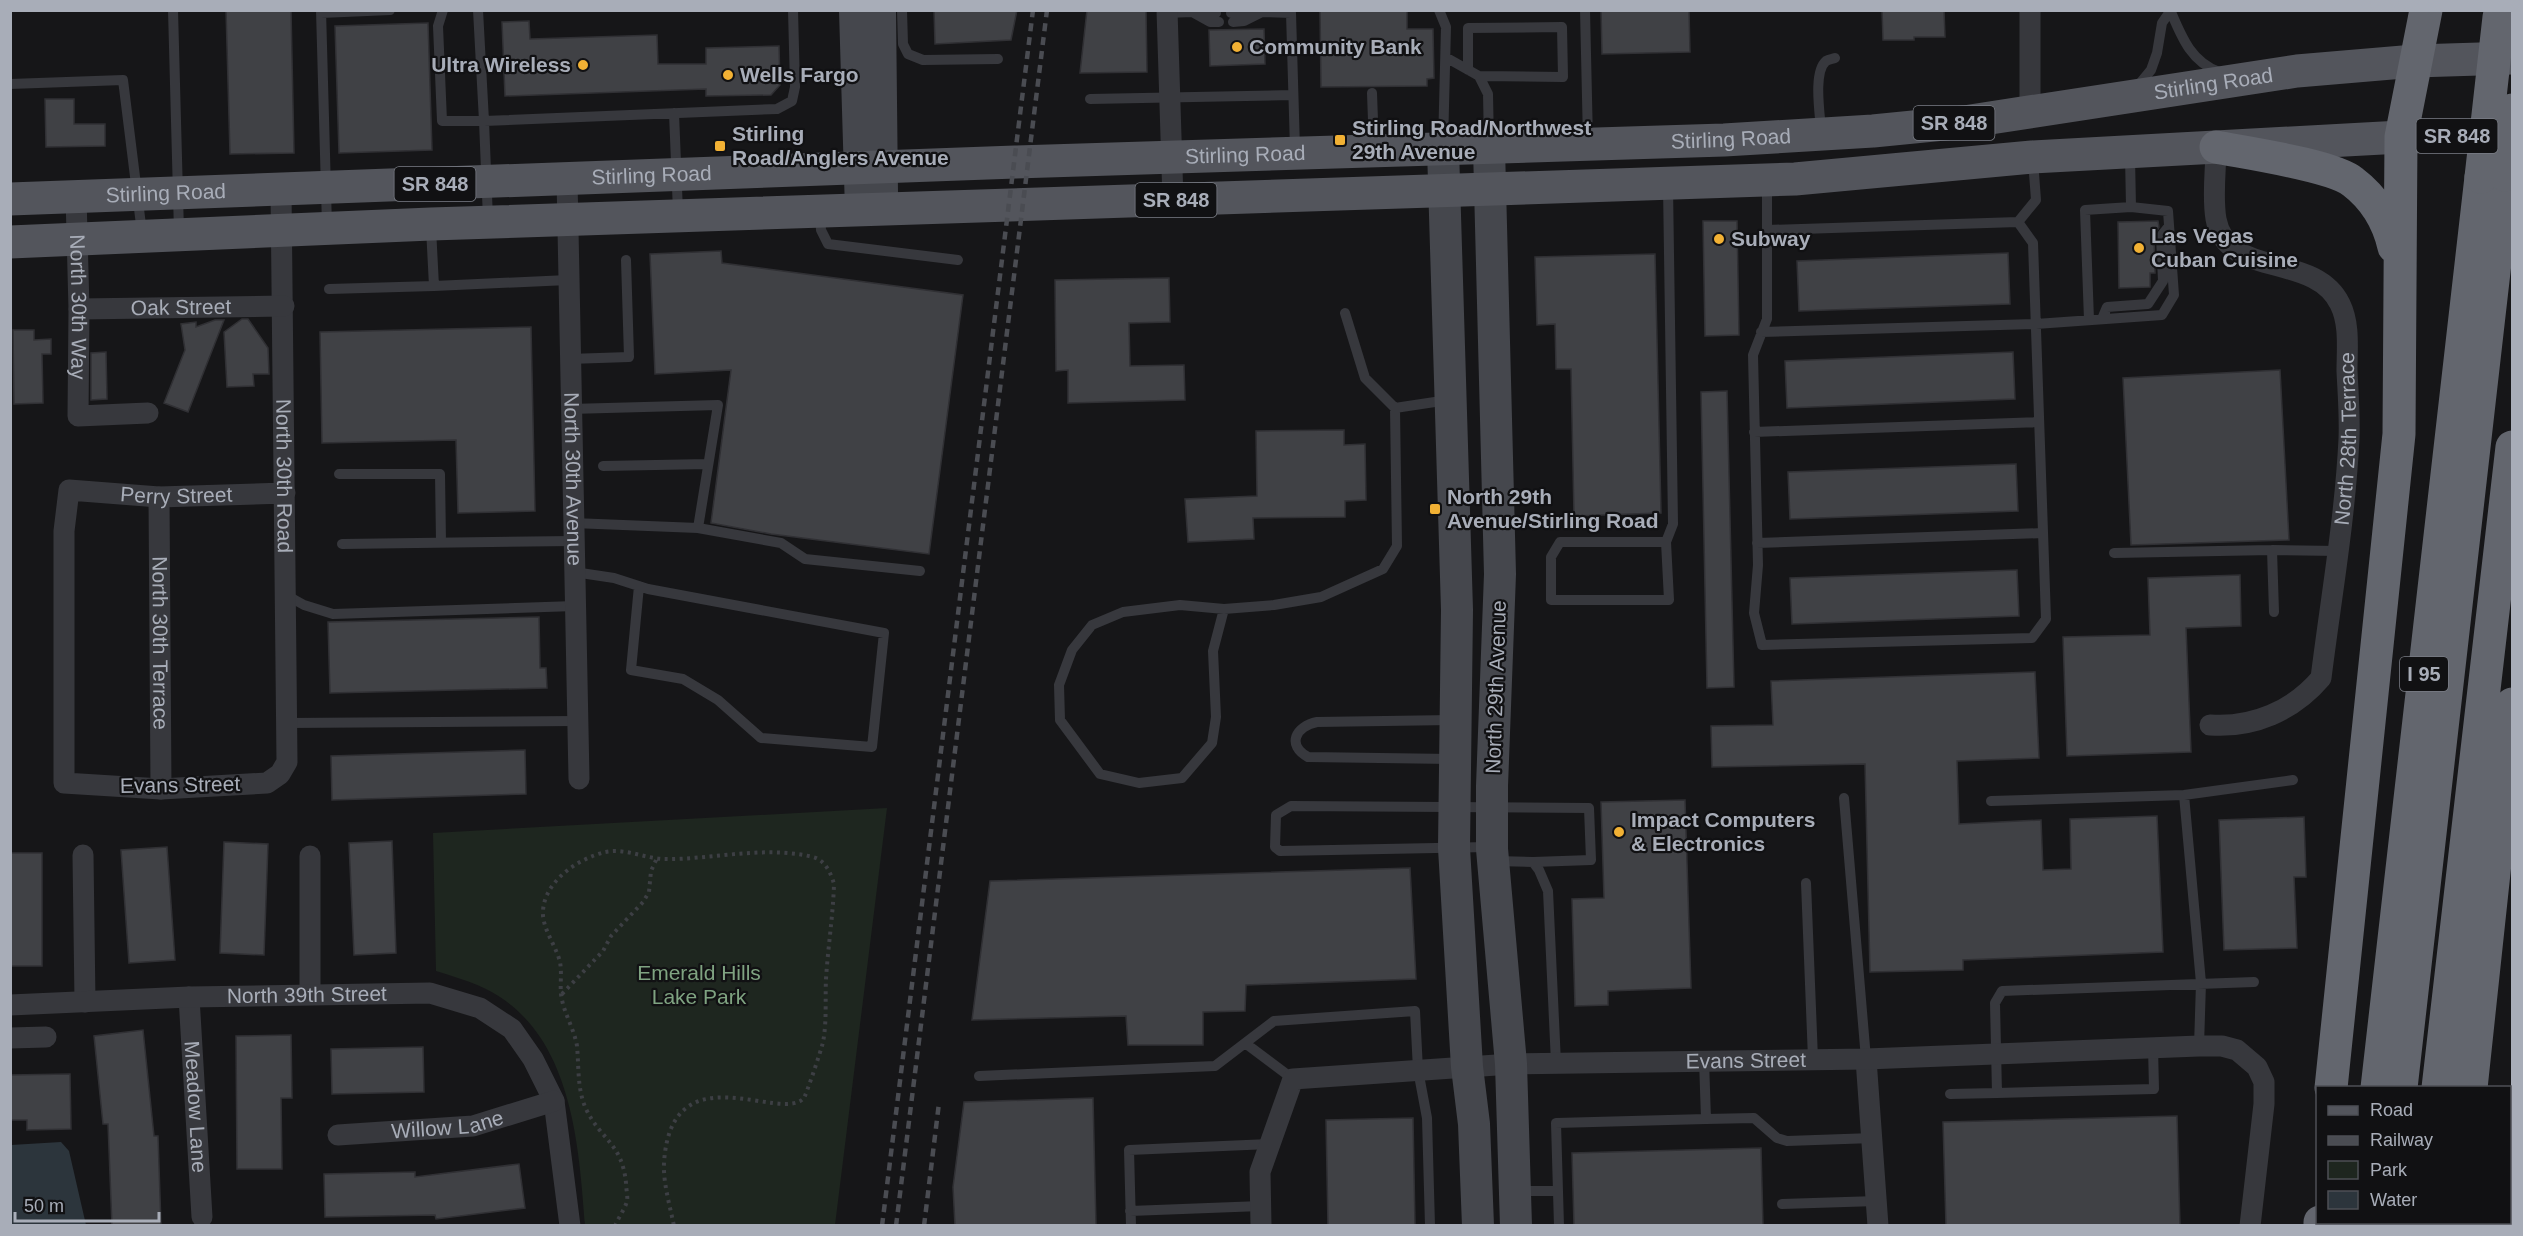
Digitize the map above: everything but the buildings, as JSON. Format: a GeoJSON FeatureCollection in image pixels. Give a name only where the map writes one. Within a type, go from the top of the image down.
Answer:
{"type":"FeatureCollection","features":[{"type":"Feature","properties":{"kind":"highway"},"geometry":{"type":"LineString","coordinates":[[2331,1086],[2399,434],[2401,137],[2426,10]]}},
{"type":"Feature","properties":{"kind":"highway","name":"I 95"},"geometry":{"type":"LineString","coordinates":[[2377,1086],[2493,176],[2499,14]]}},
{"type":"Feature","properties":{"kind":"highway"},"geometry":{"type":"LineString","coordinates":[[2401,1086],[2493,176],[2512,110]]}},
{"type":"Feature","properties":{"kind":"highway"},"geometry":{"type":"LineString","coordinates":[[2216,147],[2328,170],[2352,180],[2380,209],[2391,236],[2400,278]]}},
{"type":"Feature","properties":{"kind":"highway"},"geometry":{"type":"LineString","coordinates":[[2438,1086],[2512,447]]}},
{"type":"Feature","properties":{"kind":"highway"},"geometry":{"type":"LineString","coordinates":[[2471,1086],[2512,704]]}},
{"type":"Feature","properties":{"kind":"main road","name":"Stirling Road"},"geometry":{"type":"LineString","coordinates":[[10,199],[1171,157],[1588,145],[1821,134],[1964,122],[2297,71],[2415,61],[2512,58]]}},
{"type":"Feature","properties":{"kind":"main road","name":"Stirling Road"},"geometry":{"type":"LineString","coordinates":[[10,242],[431,224],[1767,180],[2129,151],[2401,137],[2512,135]]}},
{"type":"Feature","properties":{"kind":"street"},"geometry":{"type":"LineString","coordinates":[[855,10],[871,168],[872,209]]}},
{"type":"Feature","properties":{"kind":"street"},"geometry":{"type":"LineString","coordinates":[[871,168],[880,10]]}},
{"type":"Feature","properties":{"kind":"street"},"geometry":{"type":"LineString","coordinates":[[2031,10],[2031,111]]}},
{"type":"Feature","properties":{"kind":"street"},"geometry":{"type":"LineString","coordinates":[[1167,12],[1173,200]]}},
{"type":"Feature","properties":{"kind":"street","name":"North 28th Terrace"},"geometry":{"type":"LineString","coordinates":[[2210,725],[2251,722],[2280,712],[2303,696],[2320,678],[2338,550],[2349,437],[2344,314],[2333,294],[2316,278],[2304,272],[2238,253],[2228,242],[2216,220],[2216,147]]}},
{"type":"Feature","properties":{"kind":"street","name":"North 29th Avenue"},"geometry":{"type":"LineString","coordinates":[[1489,148],[1500,574],[1492,854],[1511,1064],[1516,1226]]}},
{"type":"Feature","properties":{"kind":"street","name":"North 29th Avenue"},"geometry":{"type":"LineString","coordinates":[[1443,149],[1457,610],[1454,848],[1467,1067],[1474,1124],[1478,1226]]}},
{"type":"Feature","properties":{"kind":"street","name":"North 30th Avenue"},"geometry":{"type":"LineString","coordinates":[[567,179],[566,220],[579,779]]}},
{"type":"Feature","properties":{"kind":"street","name":"North 30th Road"},"geometry":{"type":"LineString","coordinates":[[281,190],[287,762]]}},
{"type":"Feature","properties":{"kind":"street","name":"North 30th Way"},"geometry":{"type":"LineString","coordinates":[[75,196],[79,309],[78,417],[148,413]]}},
{"type":"Feature","properties":{"kind":"street","name":"Oak Street"},"geometry":{"type":"LineString","coordinates":[[79,309],[284,306]]}},
{"type":"Feature","properties":{"kind":"street","name":"Perry Street"},"geometry":{"type":"LineString","coordinates":[[64,783],[64,531],[69,490],[159,496],[285,493]]}},
{"type":"Feature","properties":{"kind":"street","name":"North 30th Terrace"},"geometry":{"type":"LineString","coordinates":[[159,496],[161,789]]}},
{"type":"Feature","properties":{"kind":"street","name":"Evans Street"},"geometry":{"type":"LineString","coordinates":[[64,783],[161,789],[267,783],[280,774],[287,762]]}},
{"type":"Feature","properties":{"kind":"street"},"geometry":{"type":"LineString","coordinates":[[83,855],[85,1002]]}},
{"type":"Feature","properties":{"kind":"street"},"geometry":{"type":"LineString","coordinates":[[310,856],[310,994]]}},
{"type":"Feature","properties":{"kind":"street","name":"North 39th Street"},"geometry":{"type":"LineString","coordinates":[[10,1005],[189,997],[430,993],[480,1008],[512,1029],[533,1059],[554,1101]]}},
{"type":"Feature","properties":{"kind":"street","name":"Meadow Lane"},"geometry":{"type":"LineString","coordinates":[[189,997],[202,1216]]}},
{"type":"Feature","properties":{"kind":"street"},"geometry":{"type":"LineString","coordinates":[[10,1038],[46,1037]]}},
{"type":"Feature","properties":{"kind":"street"},"geometry":{"type":"LineString","coordinates":[[2199,1046],[2222,1046],[2237,1050],[2257,1067],[2264,1082],[2264,1104],[2250,1226]]}},
{"type":"Feature","properties":{"kind":"street","name":"Evans Street"},"geometry":{"type":"LineString","coordinates":[[1293,1079],[1511,1064],[1866,1059],[2199,1046]]}},
{"type":"Feature","properties":{"kind":"street"},"geometry":{"type":"LineString","coordinates":[[1866,1059],[1878,1226]]}},
{"type":"Feature","properties":{"kind":"street"},"geometry":{"type":"LineString","coordinates":[[1261,1216],[1260,1172],[1293,1079]]}},
{"type":"Feature","properties":{"kind":"street"},"geometry":{"type":"LineString","coordinates":[[554,1101],[570,1226]]}},
{"type":"Feature","properties":{"kind":"street","name":"Willow Lane"},"geometry":{"type":"LineString","coordinates":[[338,1135],[473,1126],[554,1101]]}},
{"type":"Feature","properties":{"kind":"lane"},"geometry":{"type":"LineString","coordinates":[[173,10],[179,235]]}},
{"type":"Feature","properties":{"kind":"lane"},"geometry":{"type":"LineString","coordinates":[[327,228],[321,12],[390,10]]}},
{"type":"Feature","properties":{"kind":"lane"},"geometry":{"type":"LineString","coordinates":[[443,10],[438,26],[442,121],[777,109],[792,101],[795,87],[793,10]]}},
{"type":"Feature","properties":{"kind":"lane"},"geometry":{"type":"LineString","coordinates":[[478,10],[488,222]]}},
{"type":"Feature","properties":{"kind":"lane"},"geometry":{"type":"LineString","coordinates":[[902,10],[903,44],[908,54],[923,60],[998,60]]}},
{"type":"Feature","properties":{"kind":"lane"},"geometry":{"type":"LineString","coordinates":[[1439,10],[1446,27],[1447,58],[1443,149]]}},
{"type":"Feature","properties":{"kind":"lane"},"geometry":{"type":"LineString","coordinates":[[1585,10],[1588,145]]}},
{"type":"Feature","properties":{"kind":"lane"},"geometry":{"type":"LineString","coordinates":[[1167,12],[1194,11],[1218,18]]}},
{"type":"Feature","properties":{"kind":"lane"},"geometry":{"type":"LineString","coordinates":[[1232,17],[1244,21],[1260,11],[1291,14],[1295,153]]}},
{"type":"Feature","properties":{"kind":"lane"},"geometry":{"type":"LineString","coordinates":[[2129,95],[2145,80],[2151,70],[2157,53],[2162,23],[2171,11],[2187,48],[2197,60],[2207,68],[2241,78]]}},
{"type":"Feature","properties":{"kind":"lane"},"geometry":{"type":"LineString","coordinates":[[1447,58],[1468,70],[1479,76],[1563,77],[1562,27],[1468,28],[1468,70]]}},
{"type":"Feature","properties":{"kind":"lane"},"geometry":{"type":"LineString","coordinates":[[1821,134],[1818,80],[1826,61],[1835,58]]}},
{"type":"Feature","properties":{"kind":"lane"},"geometry":{"type":"LineString","coordinates":[[1479,76],[1488,94],[1489,148]]}},
{"type":"Feature","properties":{"kind":"lane"},"geometry":{"type":"LineString","coordinates":[[10,84],[123,80],[143,236]]}},
{"type":"Feature","properties":{"kind":"lane"},"geometry":{"type":"LineString","coordinates":[[1372,93],[1374,151]]}},
{"type":"Feature","properties":{"kind":"lane"},"geometry":{"type":"LineString","coordinates":[[1090,99],[1293,95]]}},
{"type":"Feature","properties":{"kind":"lane"},"geometry":{"type":"LineString","coordinates":[[674,113],[678,216]]}},
{"type":"Feature","properties":{"kind":"lane"},"geometry":{"type":"LineString","coordinates":[[2129,151],[2131,207]]}},
{"type":"Feature","properties":{"kind":"lane"},"geometry":{"type":"LineString","coordinates":[[1767,230],[2018,222],[2036,200],[2032,157]]}},
{"type":"Feature","properties":{"kind":"lane"},"geometry":{"type":"LineString","coordinates":[[1767,180],[1767,319],[1753,355],[1757,543],[1754,613],[1762,645],[2032,638],[2046,619],[2033,243],[2018,222]]}},
{"type":"Feature","properties":{"kind":"lane"},"geometry":{"type":"LineString","coordinates":[[1666,542],[1560,542],[1551,556],[1551,600],[1669,600],[1666,542],[1673,524],[1668,183]]}},
{"type":"Feature","properties":{"kind":"lane"},"geometry":{"type":"LineString","coordinates":[[1761,332],[2036,324],[2162,315],[2174,295],[2168,211],[2131,207],[2085,210],[2089,320]]}},
{"type":"Feature","properties":{"kind":"lane"},"geometry":{"type":"LineString","coordinates":[[819,212],[821,230],[828,244],[958,260]]}},
{"type":"Feature","properties":{"kind":"lane"},"geometry":{"type":"LineString","coordinates":[[431,224],[434,286]]}},
{"type":"Feature","properties":{"kind":"lane"},"geometry":{"type":"LineString","coordinates":[[2102,319],[2107,307],[2148,304],[2163,281],[2161,236],[2169,226]]}},
{"type":"Feature","properties":{"kind":"lane"},"geometry":{"type":"LineString","coordinates":[[569,359],[629,357],[626,260]]}},
{"type":"Feature","properties":{"kind":"lane"},"geometry":{"type":"LineString","coordinates":[[329,289],[568,280]]}},
{"type":"Feature","properties":{"kind":"lane"},"geometry":{"type":"LineString","coordinates":[[1224,609],[1213,651],[1216,717],[1212,743],[1182,778],[1139,783],[1100,774],[1060,720],[1059,685],[1072,650],[1092,625],[1123,612],[1180,605],[1224,609],[1274,605],[1321,597],[1383,569],[1397,546],[1395,408],[1365,378],[1345,313]]}},
{"type":"Feature","properties":{"kind":"lane"},"geometry":{"type":"LineString","coordinates":[[1395,408],[1452,400]]}},
{"type":"Feature","properties":{"kind":"lane"},"geometry":{"type":"LineString","coordinates":[[570,409],[718,405],[698,528]]}},
{"type":"Feature","properties":{"kind":"lane"},"geometry":{"type":"LineString","coordinates":[[1755,432],[2039,422]]}},
{"type":"Feature","properties":{"kind":"lane"},"geometry":{"type":"LineString","coordinates":[[603,466],[708,464]]}},
{"type":"Feature","properties":{"kind":"lane"},"geometry":{"type":"LineString","coordinates":[[339,474],[440,474],[441,542]]}},
{"type":"Feature","properties":{"kind":"lane"},"geometry":{"type":"LineString","coordinates":[[342,544],[441,542],[573,532],[698,528],[781,543],[805,559],[920,571]]}},
{"type":"Feature","properties":{"kind":"lane"},"geometry":{"type":"LineString","coordinates":[[1757,543],[2043,533]]}},
{"type":"Feature","properties":{"kind":"lane"},"geometry":{"type":"LineString","coordinates":[[2272,550],[2274,612]]}},
{"type":"Feature","properties":{"kind":"lane"},"geometry":{"type":"LineString","coordinates":[[2114,553],[2338,550]]}},
{"type":"Feature","properties":{"kind":"lane"},"geometry":{"type":"LineString","coordinates":[[574,572],[614,578],[639,586],[884,633],[872,747],[761,738],[718,700],[683,678],[631,670],[639,586]]}},
{"type":"Feature","properties":{"kind":"lane"},"geometry":{"type":"LineString","coordinates":[[286,595],[304,605],[333,614],[575,606]]}},
{"type":"Feature","properties":{"kind":"lane"},"geometry":{"type":"LineString","coordinates":[[1455,720],[1317,722],[1306,724],[1299,730],[1296,737],[1300,753],[1308,757],[1455,759]]}},
{"type":"Feature","properties":{"kind":"lane"},"geometry":{"type":"LineString","coordinates":[[287,723],[577,721]]}},
{"type":"Feature","properties":{"kind":"lane"},"geometry":{"type":"LineString","coordinates":[[1991,801],[2184,795],[2293,780]]}},
{"type":"Feature","properties":{"kind":"lane"},"geometry":{"type":"LineString","coordinates":[[2184,795],[2201,983],[2199,1046]]}},
{"type":"Feature","properties":{"kind":"lane"},"geometry":{"type":"LineString","coordinates":[[1844,798],[1866,1059]]}},
{"type":"Feature","properties":{"kind":"lane"},"geometry":{"type":"LineString","coordinates":[[1291,806],[1492,808],[1589,808],[1591,860],[1533,862],[1454,848],[1280,851],[1275,847],[1276,815],[1291,806]]}},
{"type":"Feature","properties":{"kind":"lane"},"geometry":{"type":"LineString","coordinates":[[1533,862],[1548,891],[1556,1063]]}},
{"type":"Feature","properties":{"kind":"lane"},"geometry":{"type":"LineString","coordinates":[[1806,883],[1813,1059]]}},
{"type":"Feature","properties":{"kind":"lane"},"geometry":{"type":"LineString","coordinates":[[1997,1093],[1995,1003],[2002,991],[2254,982]]}},
{"type":"Feature","properties":{"kind":"lane"},"geometry":{"type":"LineString","coordinates":[[979,1076],[1215,1066],[1274,1021],[1415,1011],[1418,1070],[1426,1118],[1430,1226]]}},
{"type":"Feature","properties":{"kind":"lane"},"geometry":{"type":"LineString","coordinates":[[1245,1043],[1293,1079]]}},
{"type":"Feature","properties":{"kind":"lane"},"geometry":{"type":"LineString","coordinates":[[1950,1094],[2154,1089],[2153,1047]]}},
{"type":"Feature","properties":{"kind":"lane"},"geometry":{"type":"LineString","coordinates":[[1704,1060],[1706,1119]]}},
{"type":"Feature","properties":{"kind":"lane"},"geometry":{"type":"LineString","coordinates":[[1560,1226],[1556,1123],[1755,1118],[1777,1138],[1787,1141],[1873,1138]]}},
{"type":"Feature","properties":{"kind":"lane"},"geometry":{"type":"LineString","coordinates":[[1131,1226],[1129,1150],[1270,1144]]}},
{"type":"Feature","properties":{"kind":"lane"},"geometry":{"type":"LineString","coordinates":[[1515,1191],[1558,1191]]}},
{"type":"Feature","properties":{"kind":"lane"},"geometry":{"type":"LineString","coordinates":[[1782,1203],[1877,1201]]}},
{"type":"Feature","properties":{"kind":"lane"},"geometry":{"type":"LineString","coordinates":[[1130,1210],[1261,1216]]}},
{"type":"Feature","properties":{"kind":"path"},"geometry":{"type":"LineString","coordinates":[[615,1226],[627,1203],[622,1160],[586,1108],[579,1083],[575,1033],[561,995],[560,963],[547,932],[543,915],[545,897],[553,883],[576,864],[606,852],[635,853],[657,858],[722,854],[814,857],[824,863],[831,873],[834,884],[823,1044],[807,1094],[801,1101],[790,1103],[727,1096],[705,1099],[682,1113],[674,1124],[664,1164],[674,1226]]}},
{"type":"Feature","properties":{"kind":"path"},"geometry":{"type":"LineString","coordinates":[[561,995],[603,951],[611,936],[643,902],[649,892],[651,871],[657,858]]}},
{"type":"Feature","properties":{"kind":"green space","name":"Emerald Hills Lake Park"},"geometry":{"type":"Polygon","coordinates":[[[887,808],[835,1225],[585,1225],[575,1132],[568,1100],[543,1042],[524,1017],[493,992],[436,971],[433,833],[887,808]]]}},
{"type":"Feature","properties":{"kind":"water"},"geometry":{"type":"Polygon","coordinates":[[[61,1142],[69,1151],[86,1225],[11,1225],[11,1145],[61,1142]]]}},
{"type":"Feature","properties":{"kind":"railway"},"geometry":{"type":"LineString","coordinates":[[882,1226],[1033,10]]}},
{"type":"Feature","properties":{"kind":"railway"},"geometry":{"type":"LineString","coordinates":[[896,1226],[1047,10]]}},
{"type":"Feature","properties":{"kind":"railway"},"geometry":{"type":"LineString","coordinates":[[924,1226],[939,1103]]}},
{"type":"Feature","properties":{"kind":"place","name":"Community Bank"},"geometry":{"type":"Point","coordinates":[1237,47]}},
{"type":"Feature","properties":{"kind":"place","name":"Ultra Wireless"},"geometry":{"type":"Point","coordinates":[583,65]}},
{"type":"Feature","properties":{"kind":"place","name":"Wells Fargo"},"geometry":{"type":"Point","coordinates":[728,75]}},
{"type":"Feature","properties":{"kind":"place","name":"Stirling Road/Northwest 29th Avenue"},"geometry":{"type":"Point","coordinates":[1340,140]}},
{"type":"Feature","properties":{"kind":"place","name":"Stirling Road/Anglers Avenue"},"geometry":{"type":"Point","coordinates":[720,146]}},
{"type":"Feature","properties":{"kind":"place","name":"Subway"},"geometry":{"type":"Point","coordinates":[1719,239]}},
{"type":"Feature","properties":{"kind":"place","name":"Las Vegas Cuban Cuisine"},"geometry":{"type":"Point","coordinates":[2139,248]}},
{"type":"Feature","properties":{"kind":"place","name":"North 29th Avenue/Stirling Road"},"geometry":{"type":"Point","coordinates":[1435,509]}},
{"type":"Feature","properties":{"kind":"place","name":"Impact Computers & Electronics"},"geometry":{"type":"Point","coordinates":[1619,832]}}]}
